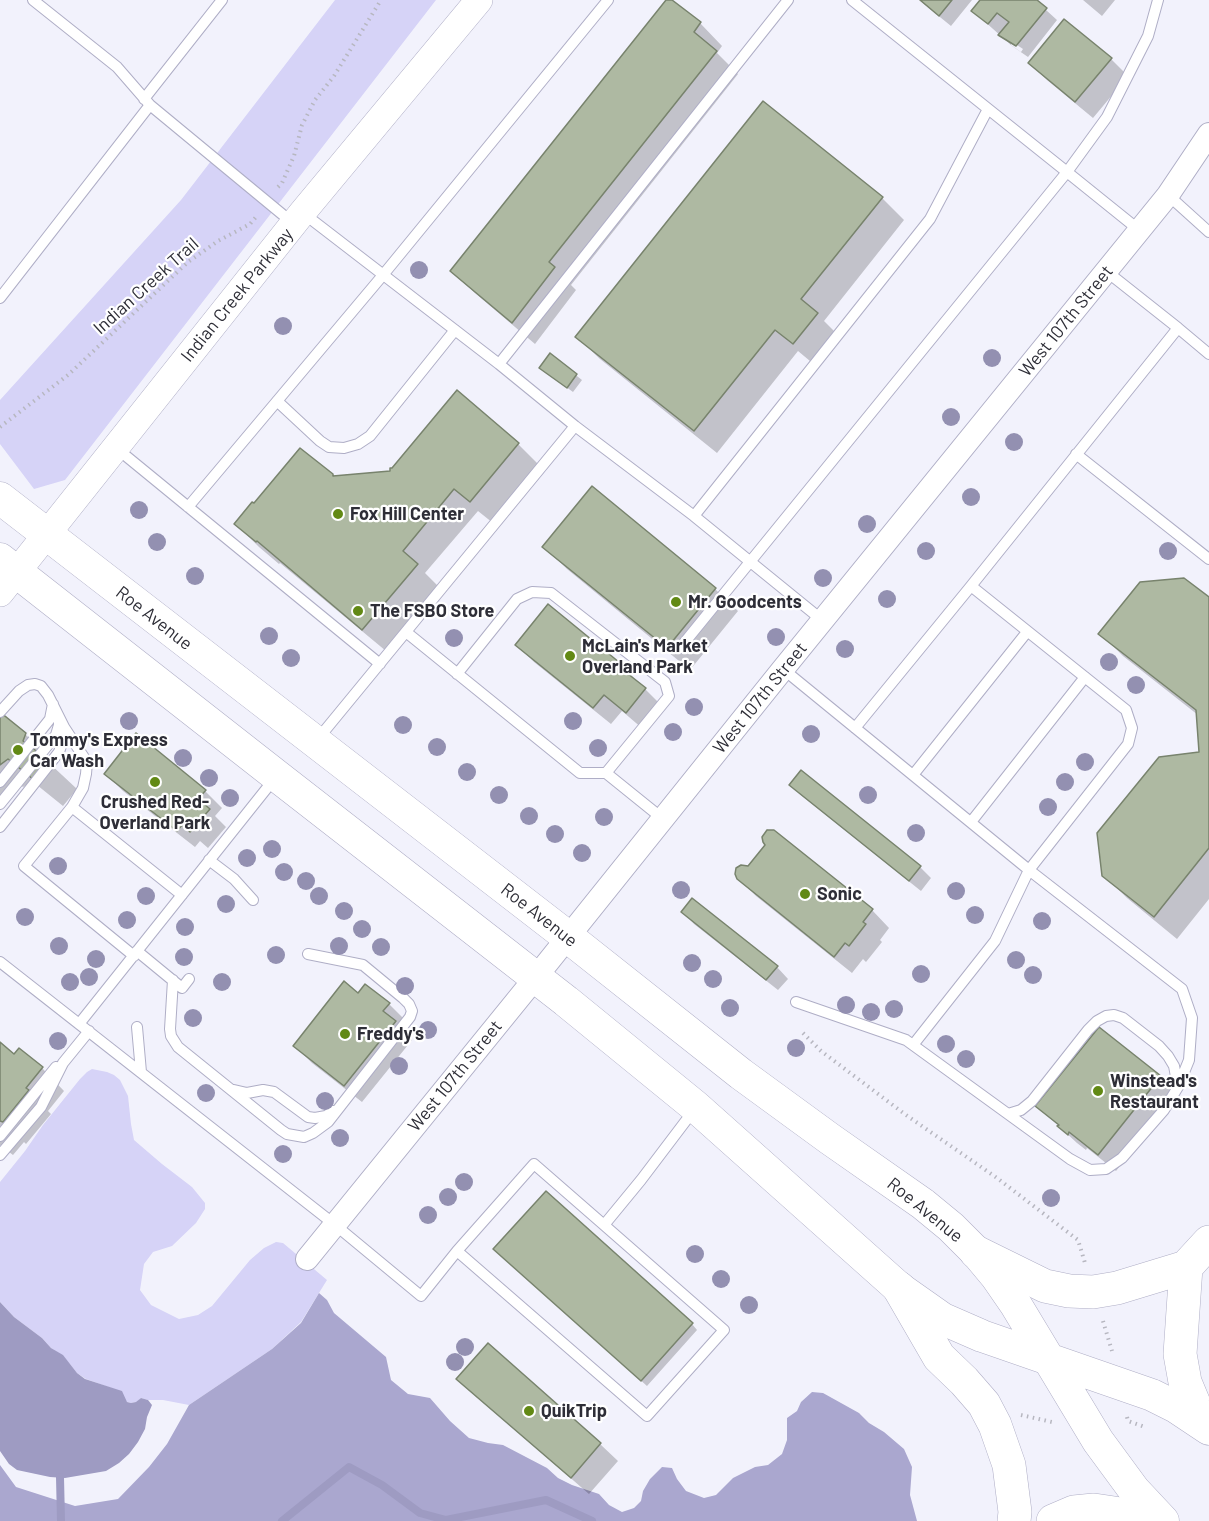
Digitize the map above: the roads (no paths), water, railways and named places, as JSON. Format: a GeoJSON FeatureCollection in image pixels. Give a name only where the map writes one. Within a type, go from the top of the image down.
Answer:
{"type":"FeatureCollection","features":[{"type":"Feature","properties":{"kind":"highway"},"geometry":{"type":"LineString","coordinates":[[976,1252],[1045,1286],[1069,1291],[1093,1292],[1117,1288],[1186,1267],[1209,1242]]}},
{"type":"Feature","properties":{"kind":"highway"},"geometry":{"type":"LineString","coordinates":[[1186,1267],[1180,1354],[1185,1382],[1195,1406],[1209,1427]]}},
{"type":"Feature","properties":{"kind":"highway"},"geometry":{"type":"LineString","coordinates":[[899,1288],[939,1357],[984,1404],[995,1425],[1009,1465],[1014,1521]]}},
{"type":"Feature","properties":{"kind":"highway"},"geometry":{"type":"LineString","coordinates":[[1053,1521],[1074,1512],[1094,1510],[1162,1520]]}},
{"type":"Feature","properties":{"kind":"main road","name":"Roe Avenue"},"geometry":{"type":"LineString","coordinates":[[0,498],[568,937],[741,1074],[830,1140],[923,1204],[951,1227],[996,1276],[1016,1305],[1098,1442],[1134,1490],[1162,1520]]}},
{"type":"Feature","properties":{"kind":"main road"},"geometry":{"type":"LineString","coordinates":[[6,574],[277,776],[566,1001],[696,1107],[899,1288],[943,1319],[982,1336],[1152,1395],[1209,1427]]}},
{"type":"Feature","properties":{"kind":"street","name":"Indian Creek Parkway"},"geometry":{"type":"LineString","coordinates":[[6,574],[45,534],[298,218],[478,0]]}},
{"type":"Feature","properties":{"kind":"street","name":"West 107th Street"},"geometry":{"type":"LineString","coordinates":[[307,1259],[1168,195],[1209,134]]}},
{"type":"Feature","properties":{"kind":"lane"},"geometry":{"type":"LineString","coordinates":[[33,0],[117,67],[147,102],[268,202],[298,218],[384,275],[693,516],[822,620]]}},
{"type":"Feature","properties":{"kind":"lane"},"geometry":{"type":"LineString","coordinates":[[0,298],[222,0]]}},
{"type":"Feature","properties":{"kind":"lane"},"geometry":{"type":"LineString","coordinates":[[188,507],[384,275],[608,0]]}},
{"type":"Feature","properties":{"kind":"lane"},"geometry":{"type":"LineString","coordinates":[[499,364],[788,0]]}},
{"type":"Feature","properties":{"kind":"lane"},"geometry":{"type":"LineString","coordinates":[[852,0],[1139,230]]}},
{"type":"Feature","properties":{"kind":"lane"},"geometry":{"type":"LineString","coordinates":[[680,648],[1067,172],[1107,117],[1148,36],[1158,0]]}},
{"type":"Feature","properties":{"kind":"lane"},"geometry":{"type":"LineString","coordinates":[[693,516],[930,219],[988,109]]}},
{"type":"Feature","properties":{"kind":"lane"},"geometry":{"type":"LineString","coordinates":[[1168,195],[1209,232]]}},
{"type":"Feature","properties":{"kind":"lane"},"geometry":{"type":"LineString","coordinates":[[1106,271],[1209,354]]}},
{"type":"Feature","properties":{"kind":"lane"},"geometry":{"type":"LineString","coordinates":[[855,728],[1178,328]]}},
{"type":"Feature","properties":{"kind":"lane"},"geometry":{"type":"LineString","coordinates":[[277,401],[329,447],[344,448],[358,444],[370,436],[455,330]]}},
{"type":"Feature","properties":{"kind":"lane"},"geometry":{"type":"LineString","coordinates":[[315,742],[575,426]]}},
{"type":"Feature","properties":{"kind":"lane"},"geometry":{"type":"LineString","coordinates":[[115,447],[380,664]]}},
{"type":"Feature","properties":{"kind":"lane"},"geometry":{"type":"LineString","coordinates":[[1076,454],[1209,559]]}},
{"type":"Feature","properties":{"kind":"lane"},"geometry":{"type":"LineString","coordinates":[[913,1045],[995,941],[1029,870],[1128,744],[1132,728],[1126,710],[970,586]]}},
{"type":"Feature","properties":{"kind":"lane"},"geometry":{"type":"LineString","coordinates":[[457,674],[517,599],[532,592],[551,593],[665,682],[669,696],[606,773]]}},
{"type":"Feature","properties":{"kind":"lane"},"geometry":{"type":"LineString","coordinates":[[405,632],[580,773],[606,773],[663,819]]}},
{"type":"Feature","properties":{"kind":"lane"},"geometry":{"type":"LineString","coordinates":[[913,776],[1028,632]]}},
{"type":"Feature","properties":{"kind":"lane"},"geometry":{"type":"LineString","coordinates":[[783,669],[1029,870],[1182,989],[1192,1018],[1189,1060],[1178,1087],[1164,1110],[1122,1158],[1106,1169],[1090,1170],[1070,1159],[906,1040],[796,1002]]}},
{"type":"Feature","properties":{"kind":"lane"},"geometry":{"type":"LineString","coordinates":[[971,822],[1085,677]]}},
{"type":"Feature","properties":{"kind":"lane"},"geometry":{"type":"LineString","coordinates":[[0,712],[19,691],[28,685],[41,686],[87,762],[83,788],[72,807],[24,866],[182,988],[189,979]]}},
{"type":"Feature","properties":{"kind":"lane"},"geometry":{"type":"LineString","coordinates":[[0,782],[50,719],[53,704]]}},
{"type":"Feature","properties":{"kind":"lane"},"geometry":{"type":"LineString","coordinates":[[0,804],[56,735],[61,722]]}},
{"type":"Feature","properties":{"kind":"lane"},"geometry":{"type":"LineString","coordinates":[[0,826],[59,752],[64,737],[61,722]]}},
{"type":"Feature","properties":{"kind":"lane"},"geometry":{"type":"LineString","coordinates":[[79,1024],[277,776]]}},
{"type":"Feature","properties":{"kind":"lane"},"geometry":{"type":"LineString","coordinates":[[72,807],[182,895]]}},
{"type":"Feature","properties":{"kind":"lane"},"geometry":{"type":"LineString","coordinates":[[209,860],[234,879],[253,900]]}},
{"type":"Feature","properties":{"kind":"lane"},"geometry":{"type":"LineString","coordinates":[[173,980],[170,1029],[171,1036],[178,1047],[281,1130],[287,1134],[304,1137],[314,1133],[328,1122],[410,1017],[412,1011],[404,998],[363,965],[308,954]]}},
{"type":"Feature","properties":{"kind":"lane"},"geometry":{"type":"LineString","coordinates":[[0,962],[334,1224],[421,1296],[457,1251],[534,1164],[724,1330],[647,1416],[457,1251]]}},
{"type":"Feature","properties":{"kind":"lane"},"geometry":{"type":"LineString","coordinates":[[1008,1114],[1021,1110],[1032,1101],[1088,1030],[1106,1016],[1114,1015],[1123,1018],[1159,1047],[1174,1066],[1178,1087]]}},
{"type":"Feature","properties":{"kind":"lane"},"geometry":{"type":"LineString","coordinates":[[137,1027],[141,1072]]}},
{"type":"Feature","properties":{"kind":"lane"},"geometry":{"type":"LineString","coordinates":[[0,1155],[41,1107],[64,1062],[89,1031]]}},
{"type":"Feature","properties":{"kind":"lane"},"geometry":{"type":"LineString","coordinates":[[0,1136],[54,1068],[64,1062]]}},
{"type":"Feature","properties":{"kind":"lane"},"geometry":{"type":"LineString","coordinates":[[230,1089],[247,1093],[270,1090],[308,1117],[326,1116],[340,1106]]}},
{"type":"Feature","properties":{"kind":"lane"},"geometry":{"type":"LineString","coordinates":[[604,1225],[696,1107]]}},
{"type":"Feature","properties":{"kind":"waterway"},"geometry":{"type":"LineString","coordinates":[[282,1521],[349,1467],[382,1485],[420,1513],[446,1520],[546,1500],[592,1521]]}},
{"type":"Feature","properties":{"kind":"waterway"},"geometry":{"type":"LineString","coordinates":[[60,1477],[61,1521]]}},
{"type":"Feature","properties":{"kind":"place","name":"Fox Hill Center"},"geometry":{"type":"Point","coordinates":[338,514]}},
{"type":"Feature","properties":{"kind":"place","name":"Mr. Goodcents"},"geometry":{"type":"Point","coordinates":[676,602]}},
{"type":"Feature","properties":{"kind":"place","name":"The FSBO Store"},"geometry":{"type":"Point","coordinates":[358,611]}},
{"type":"Feature","properties":{"kind":"place","name":"McLain's Market Overland Park"},"geometry":{"type":"Point","coordinates":[570,656]}},
{"type":"Feature","properties":{"kind":"place","name":"Tommy's Express Car Wash"},"geometry":{"type":"Point","coordinates":[18,750]}},
{"type":"Feature","properties":{"kind":"place","name":"Crushed Red- Overland Park"},"geometry":{"type":"Point","coordinates":[155,782]}},
{"type":"Feature","properties":{"kind":"place","name":"Sonic"},"geometry":{"type":"Point","coordinates":[805,894]}},
{"type":"Feature","properties":{"kind":"place","name":"Freddy's"},"geometry":{"type":"Point","coordinates":[345,1034]}},
{"type":"Feature","properties":{"kind":"place","name":"Winstead's Restaurant"},"geometry":{"type":"Point","coordinates":[1098,1091]}},
{"type":"Feature","properties":{"kind":"place","name":"QuikTrip"},"geometry":{"type":"Point","coordinates":[529,1411]}}]}
